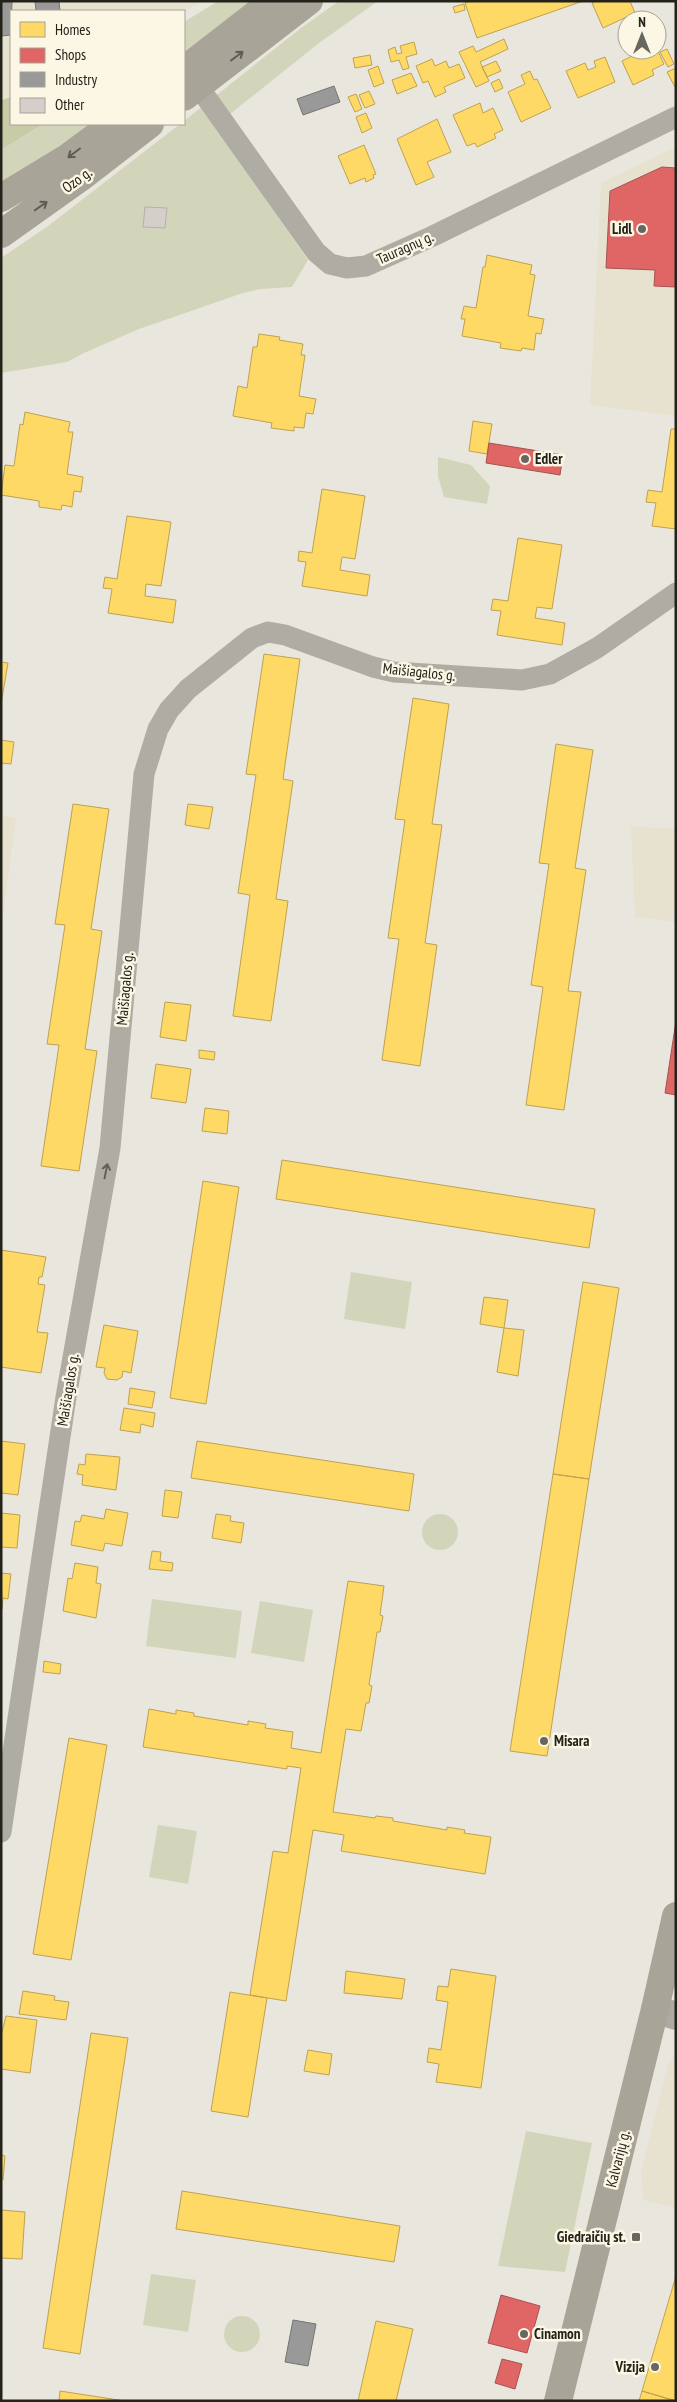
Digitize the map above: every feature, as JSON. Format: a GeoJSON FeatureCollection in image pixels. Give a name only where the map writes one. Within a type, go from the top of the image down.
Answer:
{"type":"FeatureCollection","features":[{"type":"Feature","properties":{"kind":"main road"},"geometry":{"type":"LineString","coordinates":[[189,84],[273,1]]}},
{"type":"Feature","properties":{"kind":"main road"},"geometry":{"type":"LineString","coordinates":[[189,84],[309,1]]}},
{"type":"Feature","properties":{"kind":"main road","name":"Ozo g."},"geometry":{"type":"LineString","coordinates":[[1,198],[67,158],[111,125]]}},
{"type":"Feature","properties":{"kind":"main road","name":"Ozo g."},"geometry":{"type":"LineString","coordinates":[[1,234],[84,175],[149,125]]}},
{"type":"Feature","properties":{"kind":"main road","name":"Kalvarijų g."},"geometry":{"type":"LineString","coordinates":[[558,2401],[665,2013],[676,1916]]}},
{"type":"Feature","properties":{"kind":"street","name":"Tauragnų g."},"geometry":{"type":"LineString","coordinates":[[189,84],[316,252],[330,264],[347,268],[366,266],[426,239],[676,117]]}},
{"type":"Feature","properties":{"kind":"street","name":"Maišiagalos g."},"geometry":{"type":"LineString","coordinates":[[1,1832],[66,1397],[110,1148],[144,774],[158,729],[169,710],[188,689],[236,649],[252,638],[268,632],[285,635],[373,667],[394,672],[522,680],[539,678],[550,674],[597,648],[676,593]]}},
{"type":"Feature","properties":{"kind":"shaded area"},"geometry":{"type":"Polygon","coordinates":[[[1,1],[202,1],[185,11],[10,10],[10,97],[3,98],[1,92],[1,1]]]}},
{"type":"Feature","properties":{"kind":"shaded area"},"geometry":{"type":"Polygon","coordinates":[[[676,147],[676,416],[590,405],[601,183],[676,147]]]}},
{"type":"Feature","properties":{"kind":"shaded area"},"geometry":{"type":"Polygon","coordinates":[[[1,816],[16,818],[1,931],[1,816]]]}},
{"type":"Feature","properties":{"kind":"shaded area"},"geometry":{"type":"Polygon","coordinates":[[[631,827],[676,828],[676,922],[635,917],[631,827]]]}},
{"type":"Feature","properties":{"kind":"shaded area"},"geometry":{"type":"Polygon","coordinates":[[[676,2053],[676,2208],[643,2200],[641,2171],[668,2065],[676,2053]]]}},
{"type":"Feature","properties":{"kind":"green space"},"geometry":{"type":"Polygon","coordinates":[[[218,1],[252,1],[185,53],[185,21],[218,1]]]}},
{"type":"Feature","properties":{"kind":"green space"},"geometry":{"type":"Polygon","coordinates":[[[339,1],[378,1],[319,43],[215,126],[308,260],[292,287],[260,289],[243,293],[139,329],[67,362],[1,373],[1,258],[48,226],[179,125],[185,125],[185,120],[301,28],[339,1]]]}},
{"type":"Feature","properties":{"kind":"green space"},"geometry":{"type":"Polygon","coordinates":[[[10,97],[10,125],[41,125],[1,150],[1,100],[10,97]]]}},
{"type":"Feature","properties":{"kind":"green space"},"geometry":{"type":"Polygon","coordinates":[[[41,125],[92,125],[1,186],[1,150],[41,125]]]}},
{"type":"Feature","properties":{"kind":"green space"},"geometry":{"type":"Polygon","coordinates":[[[438,457],[471,465],[490,486],[487,504],[444,497],[438,476],[438,457]]]}},
{"type":"Feature","properties":{"kind":"green space"},"geometry":{"type":"Polygon","coordinates":[[[351,1272],[412,1282],[405,1329],[344,1319],[351,1272]]]}},
{"type":"Feature","properties":{"kind":"green space"},"geometry":{"type":"Polygon","coordinates":[[[440,1514],[452,1520],[458,1532],[452,1544],[440,1550],[428,1544],[422,1532],[428,1520],[440,1514]]]}},
{"type":"Feature","properties":{"kind":"green space"},"geometry":{"type":"Polygon","coordinates":[[[152,1599],[242,1611],[236,1658],[146,1646],[152,1599]]]}},
{"type":"Feature","properties":{"kind":"green space"},"geometry":{"type":"Polygon","coordinates":[[[260,1601],[313,1610],[304,1662],[251,1653],[260,1601]]]}},
{"type":"Feature","properties":{"kind":"green space"},"geometry":{"type":"Polygon","coordinates":[[[158,1825],[197,1831],[188,1884],[149,1877],[158,1825]]]}},
{"type":"Feature","properties":{"kind":"green space"},"geometry":{"type":"Polygon","coordinates":[[[526,2131],[592,2143],[565,2272],[498,2266],[526,2131]]]}},
{"type":"Feature","properties":{"kind":"green space"},"geometry":{"type":"Polygon","coordinates":[[[151,2274],[196,2280],[188,2332],[143,2325],[151,2274]]]}},
{"type":"Feature","properties":{"kind":"green space"},"geometry":{"type":"Polygon","coordinates":[[[242,2316],[254,2322],[260,2334],[254,2346],[242,2352],[230,2346],[224,2334],[230,2322],[242,2316]]]}},
{"type":"Feature","properties":{"kind":"building: Homes"},"geometry":{"type":"Polygon","coordinates":[[[470,1],[583,1],[477,38],[465,3],[470,1]]]}},
{"type":"Feature","properties":{"kind":"building: Homes"},"geometry":{"type":"Polygon","coordinates":[[[596,1],[630,1],[634,10],[617,10],[617,21],[603,28],[592,3],[596,1]]]}},
{"type":"Feature","properties":{"kind":"building: Homes"},"geometry":{"type":"Polygon","coordinates":[[[464,4],[465,10],[455,13],[453,7],[464,4]]]}},
{"type":"Feature","properties":{"kind":"building: Homes"},"geometry":{"type":"Polygon","coordinates":[[[504,39],[508,49],[480,62],[489,81],[476,87],[459,52],[473,46],[476,52],[504,39]]]}},
{"type":"Feature","properties":{"kind":"building: Homes"},"geometry":{"type":"Polygon","coordinates":[[[414,42],[417,54],[406,57],[409,68],[403,70],[399,60],[391,62],[388,50],[395,47],[397,54],[402,53],[400,46],[414,42]]]}},
{"type":"Feature","properties":{"kind":"building: Homes"},"geometry":{"type":"Polygon","coordinates":[[[667,49],[674,64],[668,67],[664,60],[667,60],[667,49]]]}},
{"type":"Feature","properties":{"kind":"building: Homes"},"geometry":{"type":"Polygon","coordinates":[[[370,55],[372,65],[355,68],[353,58],[370,55]]]}},
{"type":"Feature","properties":{"kind":"building: Homes"},"geometry":{"type":"Polygon","coordinates":[[[605,57],[615,82],[578,98],[566,71],[585,63],[588,70],[596,67],[594,61],[605,57]]]}},
{"type":"Feature","properties":{"kind":"building: Homes"},"geometry":{"type":"Polygon","coordinates":[[[432,59],[435,66],[446,61],[449,68],[459,64],[465,78],[444,87],[446,92],[435,97],[428,81],[423,83],[416,66],[432,59]]]}},
{"type":"Feature","properties":{"kind":"building: Homes"},"geometry":{"type":"Polygon","coordinates":[[[662,60],[664,64],[652,70],[654,75],[633,85],[622,61],[662,60]]]}},
{"type":"Feature","properties":{"kind":"building: Homes"},"geometry":{"type":"Polygon","coordinates":[[[496,61],[501,71],[487,77],[482,67],[496,61]]]}},
{"type":"Feature","properties":{"kind":"building: Homes"},"geometry":{"type":"Polygon","coordinates":[[[378,66],[384,83],[374,87],[368,70],[378,66]]]}},
{"type":"Feature","properties":{"kind":"building: Homes"},"geometry":{"type":"Polygon","coordinates":[[[676,68],[676,87],[675,87],[667,72],[676,68]]]}},
{"type":"Feature","properties":{"kind":"building: Homes"},"geometry":{"type":"Polygon","coordinates":[[[530,71],[534,80],[537,79],[551,108],[521,122],[508,92],[525,84],[521,75],[530,71]]]}},
{"type":"Feature","properties":{"kind":"building: Homes"},"geometry":{"type":"Polygon","coordinates":[[[411,73],[417,86],[397,94],[392,80],[411,73]]]}},
{"type":"Feature","properties":{"kind":"building: Homes"},"geometry":{"type":"Polygon","coordinates":[[[499,79],[503,88],[495,92],[491,83],[499,79]]]}},
{"type":"Feature","properties":{"kind":"building: Homes"},"geometry":{"type":"Polygon","coordinates":[[[369,91],[375,104],[365,108],[359,95],[369,91]]]}},
{"type":"Feature","properties":{"kind":"building: Homes"},"geometry":{"type":"Polygon","coordinates":[[[356,94],[362,109],[355,112],[348,97],[356,94]]]}},
{"type":"Feature","properties":{"kind":"building: Homes"},"geometry":{"type":"Polygon","coordinates":[[[480,103],[483,113],[493,108],[503,130],[494,134],[496,138],[477,147],[475,143],[467,146],[453,115],[480,103]]]}},
{"type":"Feature","properties":{"kind":"building: Homes"},"geometry":{"type":"Polygon","coordinates":[[[366,113],[372,128],[362,133],[356,117],[366,113]]]}},
{"type":"Feature","properties":{"kind":"building: Homes"},"geometry":{"type":"Polygon","coordinates":[[[437,119],[451,152],[427,162],[434,177],[416,185],[397,139],[437,119]]]}},
{"type":"Feature","properties":{"kind":"building: Homes"},"geometry":{"type":"Polygon","coordinates":[[[364,145],[376,174],[373,175],[374,178],[366,182],[365,178],[350,184],[338,156],[364,145]]]}},
{"type":"Feature","properties":{"kind":"building: Homes"},"geometry":{"type":"Polygon","coordinates":[[[487,255],[532,265],[530,274],[535,275],[528,316],[544,319],[541,334],[536,333],[534,350],[522,348],[521,351],[500,348],[501,343],[462,336],[465,319],[461,319],[464,306],[476,308],[487,255]]]}},
{"type":"Feature","properties":{"kind":"building: Homes"},"geometry":{"type":"Polygon","coordinates":[[[259,334],[280,337],[279,340],[303,344],[301,355],[305,355],[299,396],[316,399],[313,414],[306,413],[304,428],[294,427],[294,431],[271,428],[272,423],[233,416],[238,386],[247,388],[253,347],[257,347],[259,334]]]}},
{"type":"Feature","properties":{"kind":"building: Homes"},"geometry":{"type":"Polygon","coordinates":[[[25,412],[70,422],[68,432],[73,432],[67,474],[83,477],[81,492],[74,491],[72,507],[62,505],[61,510],[39,507],[39,501],[1,495],[5,465],[14,466],[20,424],[23,425],[25,412]]]}},
{"type":"Feature","properties":{"kind":"building: Homes"},"geometry":{"type":"Polygon","coordinates":[[[473,421],[492,424],[487,454],[469,451],[473,421]]]}},
{"type":"Feature","properties":{"kind":"building: Homes"},"geometry":{"type":"Polygon","coordinates":[[[671,429],[676,429],[676,529],[652,526],[656,503],[646,502],[648,490],[662,492],[671,429]]]}},
{"type":"Feature","properties":{"kind":"building: Homes"},"geometry":{"type":"Polygon","coordinates":[[[322,489],[365,496],[355,559],[342,557],[340,570],[370,575],[367,596],[302,586],[306,562],[298,561],[299,551],[312,553],[322,489]]]}},
{"type":"Feature","properties":{"kind":"building: Homes"},"geometry":{"type":"Polygon","coordinates":[[[127,516],[171,522],[161,586],[146,584],[145,596],[176,600],[173,623],[108,613],[112,589],[103,588],[105,577],[117,579],[127,516]]]}},
{"type":"Feature","properties":{"kind":"building: Homes"},"geometry":{"type":"Polygon","coordinates":[[[518,538],[562,545],[552,609],[537,607],[535,618],[565,623],[562,645],[497,635],[501,611],[491,610],[493,599],[508,601],[518,538]]]}},
{"type":"Feature","properties":{"kind":"building: Homes"},"geometry":{"type":"Polygon","coordinates":[[[264,654],[300,659],[283,779],[293,781],[276,899],[288,901],[271,1021],[233,1016],[250,895],[238,893],[256,775],[246,774],[264,654]]]}},
{"type":"Feature","properties":{"kind":"building: Homes"},"geometry":{"type":"Polygon","coordinates":[[[1,662],[8,663],[1,704],[1,662]]]}},
{"type":"Feature","properties":{"kind":"building: Homes"},"geometry":{"type":"Polygon","coordinates":[[[413,698],[449,704],[432,824],[442,825],[425,943],[437,945],[420,1066],[382,1060],[399,939],[388,938],[405,820],[395,819],[413,698]]]}},
{"type":"Feature","properties":{"kind":"building: Homes"},"geometry":{"type":"Polygon","coordinates":[[[1,740],[14,742],[11,764],[1,763],[1,740]]]}},
{"type":"Feature","properties":{"kind":"building: Homes"},"geometry":{"type":"Polygon","coordinates":[[[556,744],[593,750],[575,868],[586,870],[568,991],[581,992],[564,1110],[526,1105],[543,987],[531,985],[549,864],[539,863],[556,744]]]}},
{"type":"Feature","properties":{"kind":"building: Homes"},"geometry":{"type":"Polygon","coordinates":[[[73,804],[109,809],[91,929],[102,931],[85,1049],[97,1051],[79,1171],[41,1166],[59,1045],[47,1044],[65,925],[55,924],[73,804]]]}},
{"type":"Feature","properties":{"kind":"building: Homes"},"geometry":{"type":"Polygon","coordinates":[[[188,804],[213,807],[209,829],[185,825],[188,804]]]}},
{"type":"Feature","properties":{"kind":"building: Homes"},"geometry":{"type":"Polygon","coordinates":[[[165,1002],[191,1005],[186,1041],[160,1037],[165,1002]]]}},
{"type":"Feature","properties":{"kind":"building: Homes"},"geometry":{"type":"Polygon","coordinates":[[[199,1050],[215,1052],[214,1060],[199,1058],[199,1050]]]}},
{"type":"Feature","properties":{"kind":"building: Homes"},"geometry":{"type":"Polygon","coordinates":[[[156,1064],[191,1069],[186,1103],[151,1098],[156,1064]]]}},
{"type":"Feature","properties":{"kind":"building: Homes"},"geometry":{"type":"Polygon","coordinates":[[[205,1108],[229,1111],[227,1134],[202,1131],[205,1108]]]}},
{"type":"Feature","properties":{"kind":"building: Homes"},"geometry":{"type":"Polygon","coordinates":[[[282,1160],[595,1209],[589,1248],[276,1199],[282,1160]]]}},
{"type":"Feature","properties":{"kind":"building: Homes"},"geometry":{"type":"Polygon","coordinates":[[[203,1181],[239,1187],[206,1404],[170,1398],[203,1181]]]}},
{"type":"Feature","properties":{"kind":"building: Homes"},"geometry":{"type":"Polygon","coordinates":[[[1,1250],[46,1257],[42,1277],[39,1277],[38,1284],[45,1285],[37,1332],[48,1333],[41,1373],[1,1367],[1,1250]]]}},
{"type":"Feature","properties":{"kind":"building: Homes"},"geometry":{"type":"Polygon","coordinates":[[[583,1282],[619,1288],[589,1479],[553,1474],[583,1282]]]}},
{"type":"Feature","properties":{"kind":"building: Homes"},"geometry":{"type":"Polygon","coordinates":[[[484,1297],[508,1300],[504,1328],[480,1324],[484,1297]]]}},
{"type":"Feature","properties":{"kind":"building: Homes"},"geometry":{"type":"Polygon","coordinates":[[[104,1325],[138,1331],[131,1373],[123,1371],[122,1377],[117,1380],[107,1379],[104,1373],[105,1368],[96,1367],[104,1325]]]}},
{"type":"Feature","properties":{"kind":"building: Homes"},"geometry":{"type":"Polygon","coordinates":[[[504,1328],[524,1330],[518,1376],[497,1372],[504,1328]]]}},
{"type":"Feature","properties":{"kind":"building: Homes"},"geometry":{"type":"Polygon","coordinates":[[[130,1388],[155,1392],[152,1408],[128,1404],[130,1388]]]}},
{"type":"Feature","properties":{"kind":"building: Homes"},"geometry":{"type":"Polygon","coordinates":[[[124,1408],[155,1413],[153,1427],[141,1424],[140,1433],[120,1430],[124,1408]]]}},
{"type":"Feature","properties":{"kind":"building: Homes"},"geometry":{"type":"Polygon","coordinates":[[[1,1441],[25,1444],[18,1495],[1,1493],[1,1441]]]}},
{"type":"Feature","properties":{"kind":"building: Homes"},"geometry":{"type":"Polygon","coordinates":[[[197,1441],[414,1474],[409,1511],[191,1478],[197,1441]]]}},
{"type":"Feature","properties":{"kind":"building: Homes"},"geometry":{"type":"Polygon","coordinates":[[[86,1454],[120,1457],[116,1490],[82,1485],[83,1475],[77,1474],[79,1464],[85,1465],[86,1454]]]}},
{"type":"Feature","properties":{"kind":"building: Homes"},"geometry":{"type":"Polygon","coordinates":[[[553,1474],[589,1479],[547,1756],[510,1751],[553,1474]]]}},
{"type":"Feature","properties":{"kind":"building: Homes"},"geometry":{"type":"Polygon","coordinates":[[[165,1490],[182,1492],[178,1518],[162,1516],[165,1490]]]}},
{"type":"Feature","properties":{"kind":"building: Homes"},"geometry":{"type":"Polygon","coordinates":[[[106,1509],[128,1513],[122,1546],[105,1543],[103,1551],[71,1545],[75,1521],[80,1522],[82,1515],[104,1519],[106,1509]]]}},
{"type":"Feature","properties":{"kind":"building: Homes"},"geometry":{"type":"Polygon","coordinates":[[[1,1513],[20,1515],[17,1548],[1,1547],[1,1513]]]}},
{"type":"Feature","properties":{"kind":"building: Homes"},"geometry":{"type":"Polygon","coordinates":[[[216,1514],[231,1516],[230,1521],[244,1523],[241,1543],[212,1538],[216,1514]]]}},
{"type":"Feature","properties":{"kind":"building: Homes"},"geometry":{"type":"Polygon","coordinates":[[[152,1551],[161,1552],[160,1561],[173,1563],[172,1571],[149,1569],[152,1551]]]}},
{"type":"Feature","properties":{"kind":"building: Homes"},"geometry":{"type":"Polygon","coordinates":[[[75,1563],[98,1567],[96,1583],[101,1584],[96,1618],[63,1611],[68,1578],[72,1579],[75,1563]]]}},
{"type":"Feature","properties":{"kind":"building: Homes"},"geometry":{"type":"Polygon","coordinates":[[[1,1573],[11,1574],[8,1599],[3,1598],[2,1609],[1,1573]]]}},
{"type":"Feature","properties":{"kind":"building: Homes"},"geometry":{"type":"Polygon","coordinates":[[[348,1581],[384,1586],[380,1615],[383,1616],[380,1632],[377,1632],[369,1685],[372,1686],[369,1703],[366,1703],[361,1731],[346,1729],[333,1812],[375,1818],[376,1816],[393,1818],[393,1821],[447,1830],[447,1827],[465,1830],[464,1833],[491,1837],[485,1874],[341,1851],[344,1835],[313,1830],[286,2001],[250,1995],[273,1851],[288,1853],[301,1768],[287,1766],[287,1769],[143,1747],[149,1709],[176,1714],[176,1710],[194,1713],[194,1716],[248,1725],[248,1721],[266,1724],[265,1728],[293,1732],[291,1748],[321,1753],[348,1581]]]}},
{"type":"Feature","properties":{"kind":"building: Homes"},"geometry":{"type":"Polygon","coordinates":[[[44,1661],[61,1664],[60,1674],[43,1672],[44,1661]]]}},
{"type":"Feature","properties":{"kind":"building: Homes"},"geometry":{"type":"Polygon","coordinates":[[[69,1738],[107,1745],[71,1960],[33,1954],[69,1738]]]}},
{"type":"Feature","properties":{"kind":"building: Homes"},"geometry":{"type":"Polygon","coordinates":[[[451,1969],[496,1976],[481,2088],[436,2082],[439,2064],[427,2062],[429,2048],[441,2050],[448,2002],[436,2000],[438,1986],[448,1987],[451,1969]]]}},
{"type":"Feature","properties":{"kind":"building: Homes"},"geometry":{"type":"Polygon","coordinates":[[[346,1971],[405,1979],[402,1999],[344,1993],[346,1971]]]}},
{"type":"Feature","properties":{"kind":"building: Homes"},"geometry":{"type":"Polygon","coordinates":[[[23,1991],[55,1996],[54,2000],[69,2002],[66,2020],[19,2014],[23,1991]]]}},
{"type":"Feature","properties":{"kind":"building: Homes"},"geometry":{"type":"Polygon","coordinates":[[[230,1992],[267,1998],[248,2117],[211,2111],[230,1992]]]}},
{"type":"Feature","properties":{"kind":"building: Homes"},"geometry":{"type":"Polygon","coordinates":[[[6,2016],[37,2020],[30,2073],[1,2069],[1,2036],[6,2016]]]}},
{"type":"Feature","properties":{"kind":"building: Homes"},"geometry":{"type":"Polygon","coordinates":[[[91,2033],[128,2038],[80,2354],[43,2348],[91,2033]]]}},
{"type":"Feature","properties":{"kind":"building: Homes"},"geometry":{"type":"Polygon","coordinates":[[[308,2050],[332,2054],[329,2075],[304,2071],[308,2050]]]}},
{"type":"Feature","properties":{"kind":"building: Homes"},"geometry":{"type":"Polygon","coordinates":[[[1,2155],[5,2156],[3,2180],[1,2179],[1,2155]]]}},
{"type":"Feature","properties":{"kind":"building: Homes"},"geometry":{"type":"Polygon","coordinates":[[[182,2191],[400,2226],[394,2262],[176,2229],[182,2191]]]}},
{"type":"Feature","properties":{"kind":"building: Homes"},"geometry":{"type":"Polygon","coordinates":[[[1,2210],[25,2212],[22,2259],[1,2258],[1,2210]]]}},
{"type":"Feature","properties":{"kind":"building: Homes"},"geometry":{"type":"Polygon","coordinates":[[[676,2276],[676,2401],[642,2391],[676,2276]]]}},
{"type":"Feature","properties":{"kind":"building: Homes"},"geometry":{"type":"Polygon","coordinates":[[[376,2321],[413,2329],[396,2401],[358,2401],[376,2321]]]}},
{"type":"Feature","properties":{"kind":"building: Homes"},"geometry":{"type":"Polygon","coordinates":[[[60,2391],[125,2401],[59,2401],[60,2391]]]}},
{"type":"Feature","properties":{"kind":"building: Homes"},"geometry":{"type":"Polygon","coordinates":[[[642,2391],[676,2401],[639,2401],[642,2391]]]}},
{"type":"Feature","properties":{"kind":"building: Shops","name":"Lidl"},"geometry":{"type":"Polygon","coordinates":[[[662,167],[676,168],[676,287],[654,286],[655,270],[606,268],[610,191],[662,167]]]}},
{"type":"Feature","properties":{"kind":"building: Shops","name":"Edler"},"geometry":{"type":"Polygon","coordinates":[[[489,443],[563,455],[560,475],[486,463],[489,443]]]}},
{"type":"Feature","properties":{"kind":"building: Shops"},"geometry":{"type":"Polygon","coordinates":[[[676,1021],[676,1095],[665,1093],[676,1021]]]}},
{"type":"Feature","properties":{"kind":"building: Shops"},"geometry":{"type":"Polygon","coordinates":[[[501,2295],[540,2306],[527,2353],[488,2343],[501,2295]]]}},
{"type":"Feature","properties":{"kind":"building: Shops"},"geometry":{"type":"Polygon","coordinates":[[[502,2359],[522,2364],[515,2389],[495,2383],[502,2359]]]}},
{"type":"Feature","properties":{"kind":"building: Industry"},"geometry":{"type":"Polygon","coordinates":[[[1,1],[12,1],[10,35],[1,36],[1,1]]]}},
{"type":"Feature","properties":{"kind":"building: Industry"},"geometry":{"type":"Polygon","coordinates":[[[35,1],[59,1],[60,10],[36,10],[35,1]]]}},
{"type":"Feature","properties":{"kind":"building: Industry"},"geometry":{"type":"Polygon","coordinates":[[[334,86],[340,102],[303,115],[297,99],[334,86]]]}},
{"type":"Feature","properties":{"kind":"building: Industry"},"geometry":{"type":"Polygon","coordinates":[[[293,2320],[316,2324],[308,2366],[285,2362],[293,2320]]]}},
{"type":"Feature","properties":{"kind":"building: Other"},"geometry":{"type":"Polygon","coordinates":[[[145,207],[167,208],[165,228],[143,227],[145,207]]]}},
{"type":"Feature","properties":{"kind":"place","name":"Lidl"},"geometry":{"type":"Point","coordinates":[642,229]}},
{"type":"Feature","properties":{"kind":"place","name":"Edler"},"geometry":{"type":"Point","coordinates":[525,459]}},
{"type":"Feature","properties":{"kind":"place","name":"Misara"},"geometry":{"type":"Point","coordinates":[544,1741]}},
{"type":"Feature","properties":{"kind":"place","name":"Giedraičių st."},"geometry":{"type":"Point","coordinates":[636,2237]}},
{"type":"Feature","properties":{"kind":"place","name":"Cinamon"},"geometry":{"type":"Point","coordinates":[524,2334]}},
{"type":"Feature","properties":{"kind":"place","name":"Vizija"},"geometry":{"type":"Point","coordinates":[655,2367]}}]}
